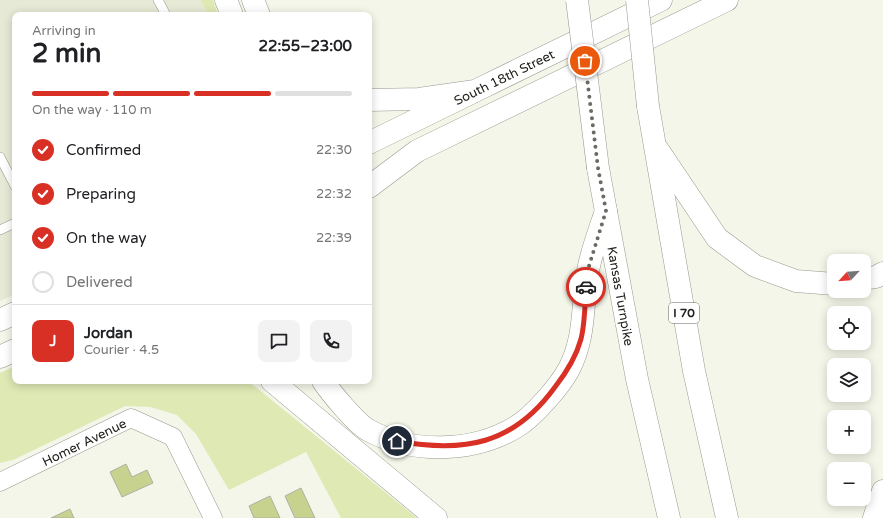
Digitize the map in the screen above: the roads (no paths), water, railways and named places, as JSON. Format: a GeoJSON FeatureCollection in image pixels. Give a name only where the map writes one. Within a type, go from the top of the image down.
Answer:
{"type":"FeatureCollection","features":[{"type":"Feature","properties":{"kind":"main road"},"geometry":{"type":"LineString","coordinates":[[226,0],[231,12]]}},
{"type":"Feature","properties":{"kind":"main road"},"geometry":{"type":"LineString","coordinates":[[253,0],[258,12]]}},
{"type":"Feature","properties":{"kind":"main road","name":"Kansas Turnpike"},"geometry":{"type":"LineString","coordinates":[[577,0],[598,168],[637,380],[669,518]]}},
{"type":"Feature","properties":{"kind":"main road","name":"I 70"},"geometry":{"type":"LineString","coordinates":[[637,0],[648,106],[694,371],[727,518]]}},
{"type":"Feature","properties":{"kind":"main road","name":"South 18th Street"},"geometry":{"type":"LineString","coordinates":[[372,142],[661,0]]}},
{"type":"Feature","properties":{"kind":"main road"},"geometry":{"type":"LineString","coordinates":[[372,173],[727,0]]}},
{"type":"Feature","properties":{"kind":"main road"},"geometry":{"type":"LineString","coordinates":[[372,100],[396,101],[419,99],[475,91]]}},
{"type":"Feature","properties":{"kind":"main road"},"geometry":{"type":"LineString","coordinates":[[655,145],[717,238],[755,266],[796,281],[827,283]]}},
{"type":"Feature","properties":{"kind":"main road"},"geometry":{"type":"LineString","coordinates":[[372,184],[417,151]]}},
{"type":"Feature","properties":{"kind":"main road"},"geometry":{"type":"LineString","coordinates":[[325,384],[344,408],[367,430],[397,441],[427,446],[452,447],[485,441],[517,427],[545,401],[571,363],[581,339],[589,266],[606,211]]}},
{"type":"Feature","properties":{"kind":"main road"},"geometry":{"type":"LineString","coordinates":[[871,278],[883,273]]}},
{"type":"Feature","properties":{"kind":"main road"},"geometry":{"type":"LineString","coordinates":[[0,320],[12,314]]}},
{"type":"Feature","properties":{"kind":"main road"},"geometry":{"type":"LineString","coordinates":[[0,357],[12,351]]}},
{"type":"Feature","properties":{"kind":"main road"},"geometry":{"type":"LineString","coordinates":[[276,384],[436,518]]}},
{"type":"Feature","properties":{"kind":"main road"},"geometry":{"type":"LineString","coordinates":[[874,518],[883,491]]}},
{"type":"Feature","properties":{"kind":"street","name":"Homer Avenue"},"geometry":{"type":"LineString","coordinates":[[0,482],[131,418],[173,437],[213,518]]}},
{"type":"Feature","properties":{"kind":"lane"},"geometry":{"type":"LineString","coordinates":[[158,0],[164,12]]}},
{"type":"Feature","properties":{"kind":"lane"},"geometry":{"type":"LineString","coordinates":[[0,157],[12,180]]}},
{"type":"Feature","properties":{"kind":"lane"},"geometry":{"type":"LineString","coordinates":[[0,230],[12,224]]}}]}
